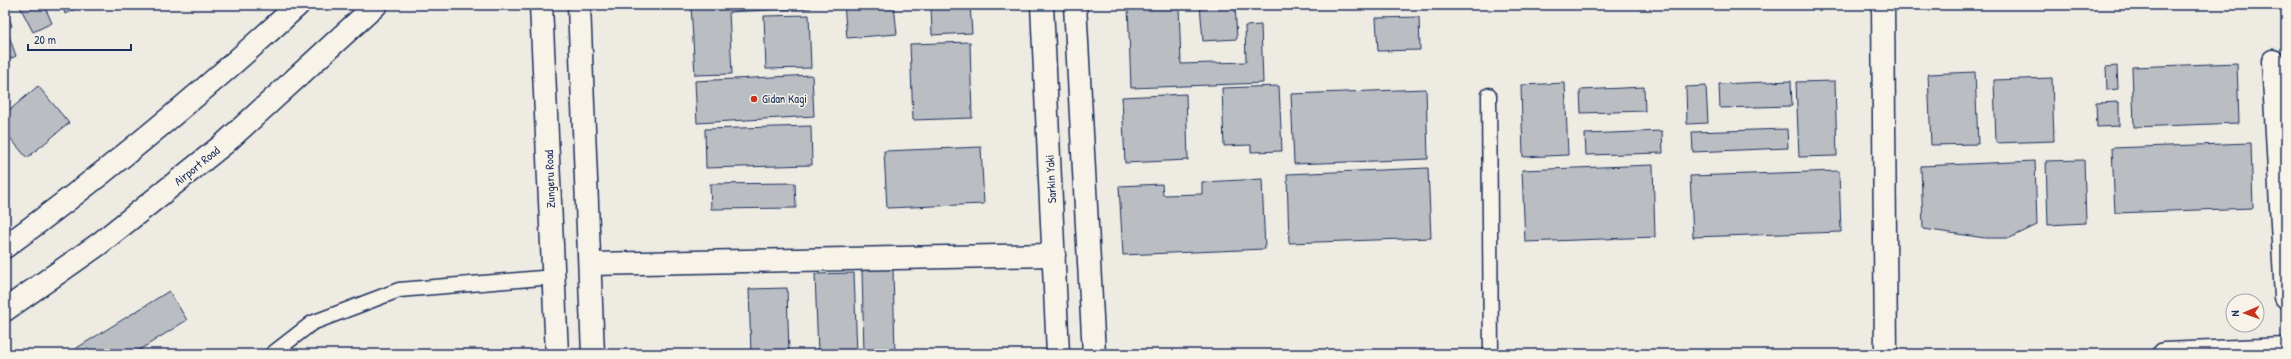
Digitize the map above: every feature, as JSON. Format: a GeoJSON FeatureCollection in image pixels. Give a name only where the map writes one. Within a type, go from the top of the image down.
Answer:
{"type":"FeatureCollection","features":[{"type":"Feature","properties":{"kind":"street"},"geometry":{"type":"LineString","coordinates":[[5,247],[78,193],[257,43],[298,5]]}},
{"type":"Feature","properties":{"kind":"street","name":"Airport Road"},"geometry":{"type":"LineString","coordinates":[[5,310],[99,244],[225,143],[376,5]]}},
{"type":"Feature","properties":{"kind":"street","name":"Zungeru Road"},"geometry":{"type":"LineString","coordinates":[[541,5],[558,354]]}},
{"type":"Feature","properties":{"kind":"street"},"geometry":{"type":"LineString","coordinates":[[579,5],[593,354]]}},
{"type":"Feature","properties":{"kind":"street","name":"Sarkin Yaki"},"geometry":{"type":"LineString","coordinates":[[1042,5],[1058,354]]}},
{"type":"Feature","properties":{"kind":"street"},"geometry":{"type":"LineString","coordinates":[[1075,5],[1094,354]]}},
{"type":"Feature","properties":{"kind":"street"},"geometry":{"type":"LineString","coordinates":[[1882,5],[1886,354]]}},
{"type":"Feature","properties":{"kind":"street"},"geometry":{"type":"LineString","coordinates":[[2273,61],[2286,297]]}},
{"type":"Feature","properties":{"kind":"street"},"geometry":{"type":"LineString","coordinates":[[590,264],[1054,255]]}},
{"type":"Feature","properties":{"kind":"street"},"geometry":{"type":"LineString","coordinates":[[2164,354],[2286,349]]}},
{"type":"Feature","properties":{"kind":"lane"},"geometry":{"type":"LineString","coordinates":[[1489,95],[1491,354]]}},
{"type":"Feature","properties":{"kind":"lane"},"geometry":{"type":"LineString","coordinates":[[272,354],[312,323],[399,290],[554,277]]}},
{"type":"Feature","properties":{"kind":"building"},"geometry":{"type":"Polygon","coordinates":[[[19,5],[44,5],[52,23],[33,32],[19,5]]]}},
{"type":"Feature","properties":{"kind":"building"},"geometry":{"type":"Polygon","coordinates":[[[62,5],[83,5],[65,14],[62,5]]]}},
{"type":"Feature","properties":{"kind":"building","name":"Gidan Kagi"},"geometry":{"type":"Polygon","coordinates":[[[691,5],[811,5],[811,8],[729,12],[732,74],[695,75],[691,5]]]}},
{"type":"Feature","properties":{"kind":"building"},"geometry":{"type":"Polygon","coordinates":[[[844,5],[894,5],[897,34],[847,38],[844,5]]]}},
{"type":"Feature","properties":{"kind":"building"},"geometry":{"type":"Polygon","coordinates":[[[931,5],[970,5],[972,33],[932,35],[931,5]]]}},
{"type":"Feature","properties":{"kind":"building"},"geometry":{"type":"Polygon","coordinates":[[[1128,5],[1179,5],[1181,64],[1246,62],[1245,26],[1261,25],[1263,83],[1131,88],[1128,5]]]}},
{"type":"Feature","properties":{"kind":"building"},"geometry":{"type":"Polygon","coordinates":[[[1200,5],[1235,5],[1237,39],[1203,41],[1200,5]]]}},
{"type":"Feature","properties":{"kind":"building"},"geometry":{"type":"Polygon","coordinates":[[[8,15],[12,26],[5,29],[5,16],[8,15]]]}},
{"type":"Feature","properties":{"kind":"building","name":"Gidan Kagi"},"geometry":{"type":"Polygon","coordinates":[[[809,15],[811,68],[766,69],[764,16],[809,15]]]}},
{"type":"Feature","properties":{"kind":"building"},"geometry":{"type":"Polygon","coordinates":[[[1419,17],[1420,50],[1378,51],[1376,18],[1419,17]]]}},
{"type":"Feature","properties":{"kind":"building"},"geometry":{"type":"Polygon","coordinates":[[[9,36],[16,56],[5,61],[5,37],[9,36]]]}},
{"type":"Feature","properties":{"kind":"building"},"geometry":{"type":"Polygon","coordinates":[[[970,42],[972,118],[913,120],[910,44],[970,42]]]}},
{"type":"Feature","properties":{"kind":"building"},"geometry":{"type":"Polygon","coordinates":[[[2237,63],[2239,123],[2134,127],[2132,67],[2237,63]]]}},
{"type":"Feature","properties":{"kind":"building"},"geometry":{"type":"Polygon","coordinates":[[[2117,66],[2118,89],[2107,90],[2106,67],[2117,66]]]}},
{"type":"Feature","properties":{"kind":"building"},"geometry":{"type":"Polygon","coordinates":[[[1975,72],[1978,144],[1931,145],[1928,74],[1975,72]]]}},
{"type":"Feature","properties":{"kind":"building","name":"Gidan Kagi"},"geometry":{"type":"Polygon","coordinates":[[[812,75],[814,116],[697,123],[695,81],[812,75]]]}},
{"type":"Feature","properties":{"kind":"building"},"geometry":{"type":"Polygon","coordinates":[[[2052,78],[2054,141],[1996,143],[1994,80],[2052,78]]]}},
{"type":"Feature","properties":{"kind":"building"},"geometry":{"type":"Polygon","coordinates":[[[1791,81],[1792,106],[1720,108],[1719,84],[1791,81]]]}},
{"type":"Feature","properties":{"kind":"building"},"geometry":{"type":"Polygon","coordinates":[[[1835,81],[1837,156],[1799,157],[1796,82],[1835,81]]]}},
{"type":"Feature","properties":{"kind":"building"},"geometry":{"type":"Polygon","coordinates":[[[1565,83],[1568,155],[1523,157],[1521,85],[1565,83]]]}},
{"type":"Feature","properties":{"kind":"building"},"geometry":{"type":"Polygon","coordinates":[[[38,86],[69,123],[27,158],[5,132],[5,114],[38,86]]]}},
{"type":"Feature","properties":{"kind":"building"},"geometry":{"type":"Polygon","coordinates":[[[1279,86],[1282,151],[1251,152],[1251,145],[1224,146],[1222,88],[1279,86]]]}},
{"type":"Feature","properties":{"kind":"building"},"geometry":{"type":"Polygon","coordinates":[[[1706,86],[1708,123],[1687,124],[1686,87],[1706,86]]]}},
{"type":"Feature","properties":{"kind":"building"},"geometry":{"type":"Polygon","coordinates":[[[1644,87],[1645,111],[1581,113],[1580,90],[1644,87]]]}},
{"type":"Feature","properties":{"kind":"building"},"geometry":{"type":"Polygon","coordinates":[[[1426,89],[1428,159],[1294,164],[1291,94],[1426,89]]]}},
{"type":"Feature","properties":{"kind":"building"},"geometry":{"type":"Polygon","coordinates":[[[1186,94],[1188,160],[1125,163],[1122,97],[1186,94]]]}},
{"type":"Feature","properties":{"kind":"building"},"geometry":{"type":"Polygon","coordinates":[[[2119,102],[2119,126],[2097,127],[2096,103],[2119,102]]]}},
{"type":"Feature","properties":{"kind":"building"},"geometry":{"type":"Polygon","coordinates":[[[811,126],[812,165],[706,168],[705,129],[811,126]]]}},
{"type":"Feature","properties":{"kind":"building"},"geometry":{"type":"Polygon","coordinates":[[[1787,129],[1788,148],[1693,152],[1692,132],[1787,129]]]}},
{"type":"Feature","properties":{"kind":"building"},"geometry":{"type":"Polygon","coordinates":[[[1662,131],[1663,153],[1586,155],[1585,134],[1662,131]]]}},
{"type":"Feature","properties":{"kind":"building"},"geometry":{"type":"Polygon","coordinates":[[[2251,143],[2253,208],[2115,213],[2112,148],[2251,143]]]}},
{"type":"Feature","properties":{"kind":"building"},"geometry":{"type":"Polygon","coordinates":[[[981,147],[984,204],[887,208],[884,151],[981,147]]]}},
{"type":"Feature","properties":{"kind":"building"},"geometry":{"type":"Polygon","coordinates":[[[2084,160],[2086,223],[2048,225],[2046,161],[2084,160]]]}},
{"type":"Feature","properties":{"kind":"building"},"geometry":{"type":"Polygon","coordinates":[[[2035,161],[2037,225],[2010,238],[1985,238],[1923,229],[1921,166],[2035,161]]]}},
{"type":"Feature","properties":{"kind":"building"},"geometry":{"type":"Polygon","coordinates":[[[1653,165],[1655,237],[1525,242],[1522,170],[1653,165]]]}},
{"type":"Feature","properties":{"kind":"building"},"geometry":{"type":"Polygon","coordinates":[[[1428,168],[1431,238],[1289,243],[1287,174],[1428,168]]]}},
{"type":"Feature","properties":{"kind":"building"},"geometry":{"type":"Polygon","coordinates":[[[1839,171],[1841,232],[1693,237],[1690,176],[1839,171]]]}},
{"type":"Feature","properties":{"kind":"building"},"geometry":{"type":"Polygon","coordinates":[[[1262,179],[1265,249],[1123,255],[1119,186],[1162,184],[1163,195],[1202,194],[1202,182],[1262,179]]]}},
{"type":"Feature","properties":{"kind":"building"},"geometry":{"type":"Polygon","coordinates":[[[795,183],[796,208],[711,209],[710,184],[795,183]]]}},
{"type":"Feature","properties":{"kind":"building"},"geometry":{"type":"Polygon","coordinates":[[[893,269],[895,354],[864,354],[862,270],[893,269]]]}},
{"type":"Feature","properties":{"kind":"building"},"geometry":{"type":"Polygon","coordinates":[[[854,273],[857,354],[818,354],[815,274],[854,273]]]}},
{"type":"Feature","properties":{"kind":"building"},"geometry":{"type":"Polygon","coordinates":[[[787,288],[789,354],[751,354],[749,289],[787,288]]]}},
{"type":"Feature","properties":{"kind":"building"},"geometry":{"type":"Polygon","coordinates":[[[169,291],[187,320],[133,354],[67,354],[169,291]]]}},
{"type":"Feature","properties":{"kind":"place","name":"Gidan Kagi"},"geometry":{"type":"Point","coordinates":[754,99]}}]}
